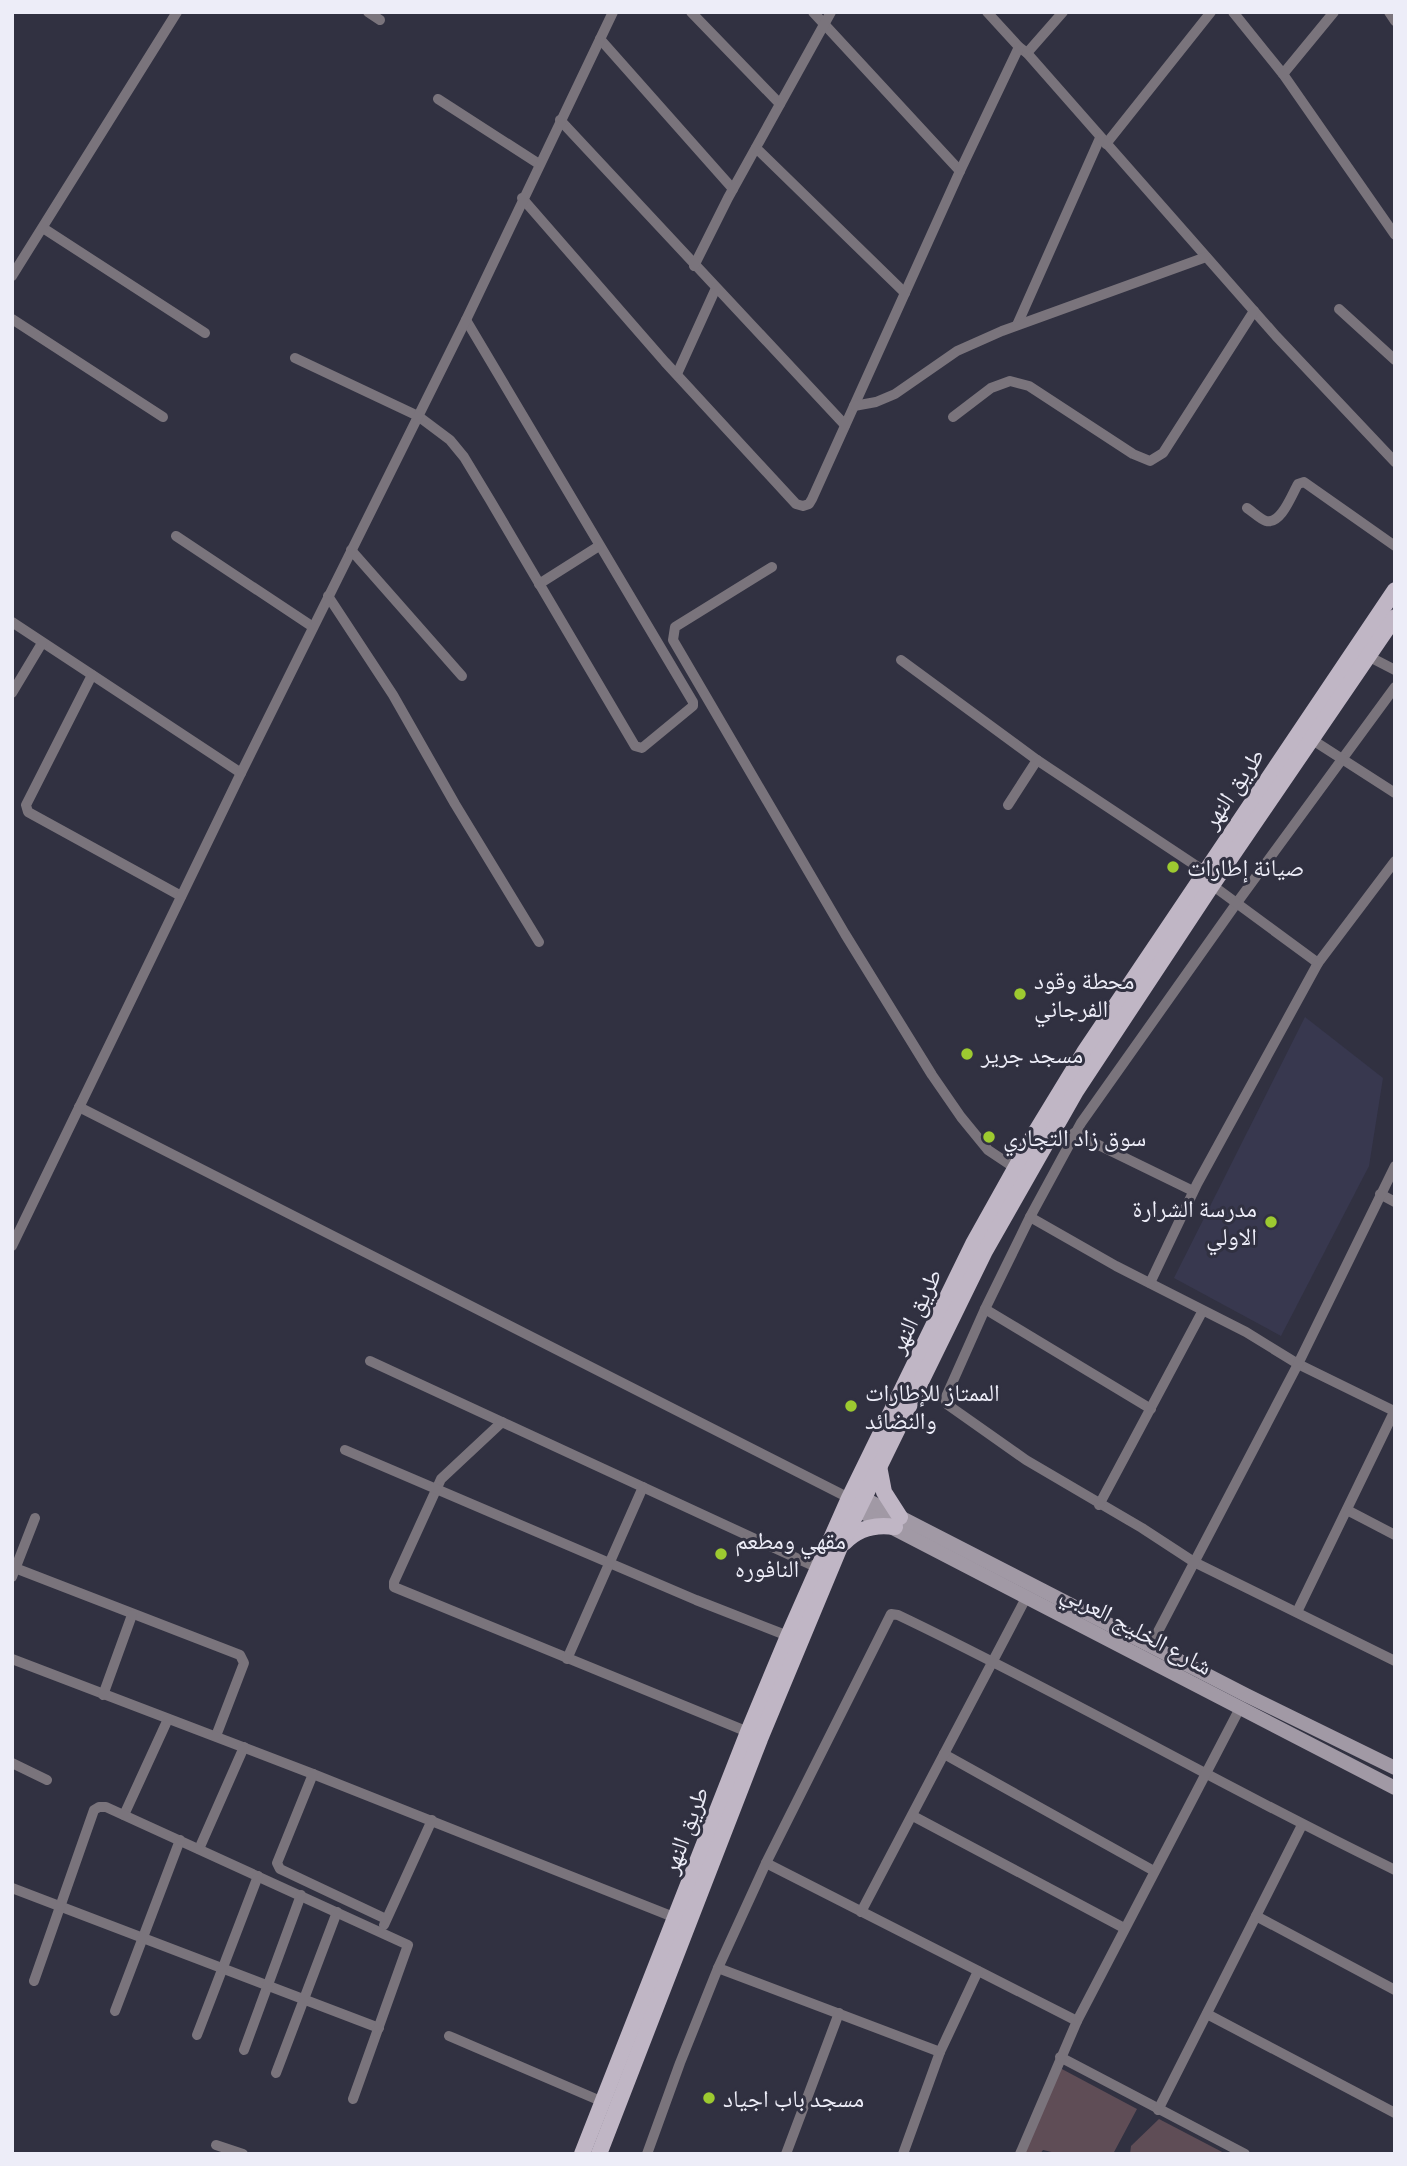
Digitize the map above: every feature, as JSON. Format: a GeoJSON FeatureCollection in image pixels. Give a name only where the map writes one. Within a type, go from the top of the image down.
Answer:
{"type":"FeatureCollection","features":[{"type":"Feature","properties":{"kind":"main road","name":"طريق النهر"},"geometry":{"type":"LineString","coordinates":[[582,2154],[748,1732],[818,1567],[879,1463],[985,1251],[1076,1091],[1208,878],[1311,739],[1362,653],[1395,590]]}},
{"type":"Feature","properties":{"kind":"main road","name":"طريق النهر"},"geometry":{"type":"LineString","coordinates":[[599,2154],[760,1738],[857,1502],[973,1244],[1085,1051],[1208,878],[1362,653],[1395,617]]}},
{"type":"Feature","properties":{"kind":"main road"},"geometry":{"type":"LineString","coordinates":[[840,1547],[864,1528],[898,1522],[884,1492],[879,1463]]}},
{"type":"Feature","properties":{"kind":"main road","name":"شارع الخليج العربي"},"geometry":{"type":"LineString","coordinates":[[857,1502],[1151,1645],[1395,1768]]}},
{"type":"Feature","properties":{"kind":"main road","name":"شارع الخليج العربي"},"geometry":{"type":"LineString","coordinates":[[898,1522],[1027,1596],[1395,1788]]}},
{"type":"Feature","properties":{"kind":"street"},"geometry":{"type":"LineString","coordinates":[[12,276],[177,12]]}},
{"type":"Feature","properties":{"kind":"street"},"geometry":{"type":"LineString","coordinates":[[368,12],[380,20]]}},
{"type":"Feature","properties":{"kind":"street"},"geometry":{"type":"LineString","coordinates":[[12,1246],[241,773],[466,320],[613,12]]}},
{"type":"Feature","properties":{"kind":"street"},"geometry":{"type":"LineString","coordinates":[[691,12],[780,104]]}},
{"type":"Feature","properties":{"kind":"street"},"geometry":{"type":"LineString","coordinates":[[813,12],[960,171]]}},
{"type":"Feature","properties":{"kind":"street"},"geometry":{"type":"LineString","coordinates":[[694,266],[733,189],[831,12]]}},
{"type":"Feature","properties":{"kind":"street"},"geometry":{"type":"LineString","coordinates":[[987,12],[1254,311],[1395,461]]}},
{"type":"Feature","properties":{"kind":"street"},"geometry":{"type":"LineString","coordinates":[[522,198],[796,504],[809,504],[960,171],[1023,50],[1063,12]]}},
{"type":"Feature","properties":{"kind":"street"},"geometry":{"type":"LineString","coordinates":[[1017,326],[1103,141],[1211,12]]}},
{"type":"Feature","properties":{"kind":"street"},"geometry":{"type":"LineString","coordinates":[[1233,12],[1283,74],[1395,235]]}},
{"type":"Feature","properties":{"kind":"street"},"geometry":{"type":"LineString","coordinates":[[1283,74],[1334,12]]}},
{"type":"Feature","properties":{"kind":"street"},"geometry":{"type":"LineString","coordinates":[[1389,12],[1395,21]]}},
{"type":"Feature","properties":{"kind":"street"},"geometry":{"type":"LineString","coordinates":[[600,39],[733,189]]}},
{"type":"Feature","properties":{"kind":"street"},"geometry":{"type":"LineString","coordinates":[[438,99],[539,164]]}},
{"type":"Feature","properties":{"kind":"street"},"geometry":{"type":"LineString","coordinates":[[561,120],[694,266],[845,425]]}},
{"type":"Feature","properties":{"kind":"street"},"geometry":{"type":"LineString","coordinates":[[756,148],[905,293]]}},
{"type":"Feature","properties":{"kind":"street"},"geometry":{"type":"LineString","coordinates":[[43,228],[205,333]]}},
{"type":"Feature","properties":{"kind":"street"},"geometry":{"type":"LineString","coordinates":[[854,406],[876,402],[895,394],[957,351],[1017,326],[1206,257]]}},
{"type":"Feature","properties":{"kind":"street"},"geometry":{"type":"LineString","coordinates":[[677,374],[716,288]]}},
{"type":"Feature","properties":{"kind":"street"},"geometry":{"type":"LineString","coordinates":[[1339,309],[1395,360]]}},
{"type":"Feature","properties":{"kind":"street"},"geometry":{"type":"LineString","coordinates":[[953,417],[991,388],[1010,381],[1028,386],[1133,454],[1150,461],[1163,453],[1254,311]]}},
{"type":"Feature","properties":{"kind":"street"},"geometry":{"type":"LineString","coordinates":[[12,319],[163,417]]}},
{"type":"Feature","properties":{"kind":"street"},"geometry":{"type":"LineString","coordinates":[[295,358],[418,416],[450,440],[464,457],[635,746],[642,748],[694,704],[466,320]]}},
{"type":"Feature","properties":{"kind":"street"},"geometry":{"type":"LineString","coordinates":[[1247,508],[1266,521],[1273,521],[1279,517],[1298,484],[1304,482],[1395,545]]}},
{"type":"Feature","properties":{"kind":"street"},"geometry":{"type":"LineString","coordinates":[[176,536],[313,627]]}},
{"type":"Feature","properties":{"kind":"street"},"geometry":{"type":"LineString","coordinates":[[539,584],[599,546]]}},
{"type":"Feature","properties":{"kind":"street"},"geometry":{"type":"LineString","coordinates":[[351,550],[462,676]]}},
{"type":"Feature","properties":{"kind":"street"},"geometry":{"type":"LineString","coordinates":[[772,567],[675,627],[673,640],[845,934],[932,1075],[988,1150],[1015,1168]]}},
{"type":"Feature","properties":{"kind":"street"},"geometry":{"type":"LineString","coordinates":[[328,596],[393,695],[539,942]]}},
{"type":"Feature","properties":{"kind":"street"},"geometry":{"type":"LineString","coordinates":[[12,622],[241,773]]}},
{"type":"Feature","properties":{"kind":"street"},"geometry":{"type":"LineString","coordinates":[[12,693],[42,643]]}},
{"type":"Feature","properties":{"kind":"street"},"geometry":{"type":"LineString","coordinates":[[1362,653],[1395,670]]}},
{"type":"Feature","properties":{"kind":"street"},"geometry":{"type":"LineString","coordinates":[[901,660],[1037,760],[1208,878],[1236,904],[1318,963]]}},
{"type":"Feature","properties":{"kind":"street"},"geometry":{"type":"LineString","coordinates":[[92,675],[26,805],[28,812],[181,896]]}},
{"type":"Feature","properties":{"kind":"street"},"geometry":{"type":"LineString","coordinates":[[1395,687],[1236,904],[1074,1133],[1030,1217],[945,1395],[946,1403],[1013,1452],[1194,1562],[1395,1661]]}},
{"type":"Feature","properties":{"kind":"street"},"geometry":{"type":"LineString","coordinates":[[1311,739],[1395,793]]}},
{"type":"Feature","properties":{"kind":"street"},"geometry":{"type":"LineString","coordinates":[[1008,805],[1037,760]]}},
{"type":"Feature","properties":{"kind":"street"},"geometry":{"type":"LineString","coordinates":[[1150,1283],[1194,1191],[1318,963],[1395,861]]}},
{"type":"Feature","properties":{"kind":"street"},"geometry":{"type":"LineString","coordinates":[[79,1107],[857,1502]]}},
{"type":"Feature","properties":{"kind":"street"},"geometry":{"type":"LineString","coordinates":[[1074,1133],[1194,1191]]}},
{"type":"Feature","properties":{"kind":"street"},"geometry":{"type":"LineString","coordinates":[[1151,1645],[1298,1364],[1395,1166]]}},
{"type":"Feature","properties":{"kind":"street"},"geometry":{"type":"LineString","coordinates":[[1380,1194],[1395,1202]]}},
{"type":"Feature","properties":{"kind":"street"},"geometry":{"type":"LineString","coordinates":[[1030,1217],[1202,1312],[1246,1332],[1298,1364],[1394,1411],[1297,1612]]}},
{"type":"Feature","properties":{"kind":"street"},"geometry":{"type":"LineString","coordinates":[[985,1309],[1151,1409]]}},
{"type":"Feature","properties":{"kind":"street"},"geometry":{"type":"LineString","coordinates":[[1099,1505],[1202,1312]]}},
{"type":"Feature","properties":{"kind":"street"},"geometry":{"type":"LineString","coordinates":[[370,1362],[818,1567]]}},
{"type":"Feature","properties":{"kind":"street"},"geometry":{"type":"LineString","coordinates":[[502,1422],[444,1476],[435,1490],[394,1587],[748,1732]]}},
{"type":"Feature","properties":{"kind":"street"},"geometry":{"type":"LineString","coordinates":[[345,1450],[788,1636]]}},
{"type":"Feature","properties":{"kind":"street"},"geometry":{"type":"LineString","coordinates":[[567,1659],[643,1487]]}},
{"type":"Feature","properties":{"kind":"street"},"geometry":{"type":"LineString","coordinates":[[1347,1510],[1395,1535]]}},
{"type":"Feature","properties":{"kind":"street"},"geometry":{"type":"LineString","coordinates":[[35,1518],[14,1572],[243,1659],[244,1663],[216,1736]]}},
{"type":"Feature","properties":{"kind":"street"},"geometry":{"type":"LineString","coordinates":[[861,1912],[1027,1596]]}},
{"type":"Feature","properties":{"kind":"street"},"geometry":{"type":"LineString","coordinates":[[103,1695],[132,1615]]}},
{"type":"Feature","properties":{"kind":"street"},"geometry":{"type":"LineString","coordinates":[[647,2154],[718,1968],[766,1863],[889,1616],[898,1615],[993,1660],[1303,1825],[1395,1870]]}},
{"type":"Feature","properties":{"kind":"street"},"geometry":{"type":"LineString","coordinates":[[12,1659],[432,1820],[676,1918]]}},
{"type":"Feature","properties":{"kind":"street"},"geometry":{"type":"LineString","coordinates":[[1020,2154],[1077,2021],[1240,1709]]}},
{"type":"Feature","properties":{"kind":"street"},"geometry":{"type":"LineString","coordinates":[[124,1815],[168,1719]]}},
{"type":"Feature","properties":{"kind":"street"},"geometry":{"type":"LineString","coordinates":[[199,1849],[244,1747]]}},
{"type":"Feature","properties":{"kind":"street"},"geometry":{"type":"LineString","coordinates":[[944,1754],[1154,1871]]}},
{"type":"Feature","properties":{"kind":"street"},"geometry":{"type":"LineString","coordinates":[[12,1763],[47,1780]]}},
{"type":"Feature","properties":{"kind":"street"},"geometry":{"type":"LineString","coordinates":[[313,1774],[277,1863],[280,1869],[386,1919]]}},
{"type":"Feature","properties":{"kind":"street"},"geometry":{"type":"LineString","coordinates":[[34,1981],[94,1811],[99,1807],[106,1807],[408,1945],[353,2099]]}},
{"type":"Feature","properties":{"kind":"street"},"geometry":{"type":"LineString","coordinates":[[913,1816],[1124,1928]]}},
{"type":"Feature","properties":{"kind":"street"},"geometry":{"type":"LineString","coordinates":[[380,1932],[432,1820]]}},
{"type":"Feature","properties":{"kind":"street"},"geometry":{"type":"LineString","coordinates":[[1158,2110],[1303,1825]]}},
{"type":"Feature","properties":{"kind":"street"},"geometry":{"type":"LineString","coordinates":[[115,2011],[180,1840]]}},
{"type":"Feature","properties":{"kind":"street"},"geometry":{"type":"LineString","coordinates":[[766,1863],[1077,2021]]}},
{"type":"Feature","properties":{"kind":"street"},"geometry":{"type":"LineString","coordinates":[[197,2035],[258,1876]]}},
{"type":"Feature","properties":{"kind":"street"},"geometry":{"type":"LineString","coordinates":[[12,1888],[379,2028]]}},
{"type":"Feature","properties":{"kind":"street"},"geometry":{"type":"LineString","coordinates":[[244,2050],[301,1895]]}},
{"type":"Feature","properties":{"kind":"street"},"geometry":{"type":"LineString","coordinates":[[276,2073],[337,1912]]}},
{"type":"Feature","properties":{"kind":"street"},"geometry":{"type":"LineString","coordinates":[[1256,1916],[1395,1990]]}},
{"type":"Feature","properties":{"kind":"street"},"geometry":{"type":"LineString","coordinates":[[718,1968],[940,2052]]}},
{"type":"Feature","properties":{"kind":"street"},"geometry":{"type":"LineString","coordinates":[[903,2154],[940,2052],[978,1971]]}},
{"type":"Feature","properties":{"kind":"street"},"geometry":{"type":"LineString","coordinates":[[786,2154],[839,2013]]}},
{"type":"Feature","properties":{"kind":"street"},"geometry":{"type":"LineString","coordinates":[[1207,2014],[1395,2113]]}},
{"type":"Feature","properties":{"kind":"street"},"geometry":{"type":"LineString","coordinates":[[449,2036],[603,2102]]}},
{"type":"Feature","properties":{"kind":"street"},"geometry":{"type":"LineString","coordinates":[[1060,2057],[1245,2154]]}},
{"type":"Feature","properties":{"kind":"street"},"geometry":{"type":"LineString","coordinates":[[216,2145],[243,2154]]}},
{"type":"Feature","properties":{"kind":"shaded area","name":"مدرسة الشرارة الاولي"},"geometry":{"type":"Polygon","coordinates":[[[1305,1017],[1383,1078],[1369,1166],[1281,1336],[1174,1278],[1305,1017]]]}},
{"type":"Feature","properties":{"kind":"shaded area"},"geometry":{"type":"Polygon","coordinates":[[[1060,2068],[1137,2109],[1113,2154],[1060,2154],[1043,2150],[1040,2154],[1023,2154],[1060,2068]]]}},
{"type":"Feature","properties":{"kind":"shaded area"},"geometry":{"type":"Polygon","coordinates":[[[1159,2119],[1226,2154],[1130,2154],[1131,2146],[1159,2119]]]}},
{"type":"Feature","properties":{"kind":"place","name":"صيانة إطارات"},"geometry":{"type":"Point","coordinates":[1173,867]}},
{"type":"Feature","properties":{"kind":"place","name":"محطة وقود الفرجاني"},"geometry":{"type":"Point","coordinates":[1020,994]}},
{"type":"Feature","properties":{"kind":"place","name":"مسجد جرير"},"geometry":{"type":"Point","coordinates":[967,1054]}},
{"type":"Feature","properties":{"kind":"place","name":"سوق زاد التجاري"},"geometry":{"type":"Point","coordinates":[989,1137]}},
{"type":"Feature","properties":{"kind":"place","name":"مدرسة الشرارة الاولي"},"geometry":{"type":"Point","coordinates":[1271,1222]}},
{"type":"Feature","properties":{"kind":"place","name":"الممتاز للإطارات والنضائد"},"geometry":{"type":"Point","coordinates":[851,1406]}},
{"type":"Feature","properties":{"kind":"place","name":"مقهي ومطعم النافوره"},"geometry":{"type":"Point","coordinates":[721,1554]}},
{"type":"Feature","properties":{"kind":"place","name":"مسجد باب اجياد"},"geometry":{"type":"Point","coordinates":[709,2098]}}]}
